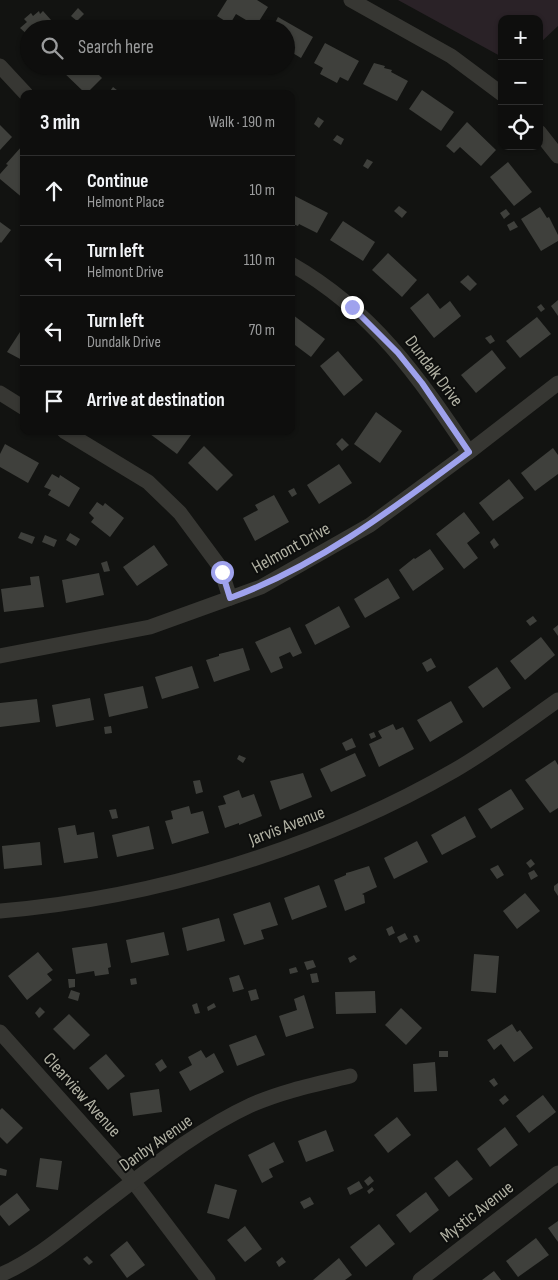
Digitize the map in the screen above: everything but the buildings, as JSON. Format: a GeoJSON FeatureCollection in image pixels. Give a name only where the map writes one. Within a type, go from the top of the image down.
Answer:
{"type":"FeatureCollection","features":[{"type":"Feature","properties":{"kind":"street"},"geometry":{"type":"LineString","coordinates":[[351,0],[451,56],[498,91]]}},
{"type":"Feature","properties":{"kind":"street"},"geometry":{"type":"LineString","coordinates":[[0,66],[22,90]]}},
{"type":"Feature","properties":{"kind":"street"},"geometry":{"type":"LineString","coordinates":[[543,137],[558,156]]}},
{"type":"Feature","properties":{"kind":"street","name":"Dundalk Drive"},"geometry":{"type":"LineString","coordinates":[[295,266],[318,280],[352,307],[398,353],[422,383],[469,452]]}},
{"type":"Feature","properties":{"kind":"street","name":"Helmont Drive"},"geometry":{"type":"LineString","coordinates":[[0,656],[150,627],[261,586],[370,525],[558,383]]}},
{"type":"Feature","properties":{"kind":"street"},"geometry":{"type":"LineString","coordinates":[[0,393],[20,406]]}},
{"type":"Feature","properties":{"kind":"street"},"geometry":{"type":"LineString","coordinates":[[71,435],[148,482],[180,513],[220,567],[230,598]]}},
{"type":"Feature","properties":{"kind":"street","name":"Jarvis Avenue"},"geometry":{"type":"LineString","coordinates":[[0,911],[49,907],[166,883],[225,868],[288,847],[396,801],[455,770],[558,700]]}},
{"type":"Feature","properties":{"kind":"street","name":"Clearview Avenue"},"geometry":{"type":"LineString","coordinates":[[0,1032],[133,1181],[208,1280]]}},
{"type":"Feature","properties":{"kind":"street","name":"Danby Avenue"},"geometry":{"type":"LineString","coordinates":[[0,1275],[32,1257],[133,1181],[216,1124],[252,1105],[290,1091],[350,1076]]}},
{"type":"Feature","properties":{"kind":"street","name":"Mystic Avenue"},"geometry":{"type":"LineString","coordinates":[[420,1280],[558,1173]]}},
{"type":"Feature","properties":{"kind":"shaded area"},"geometry":{"type":"Polygon","coordinates":[[[398,0],[558,0],[558,26],[543,40],[543,15],[498,15],[498,55],[398,0]]]}},
{"type":"Feature","properties":{"kind":"route"},"geometry":{"type":"LineString","coordinates":[[222,572],[230,598],[261,586],[370,525],[469,452],[422,383],[398,353],[352,307]]}}]}
